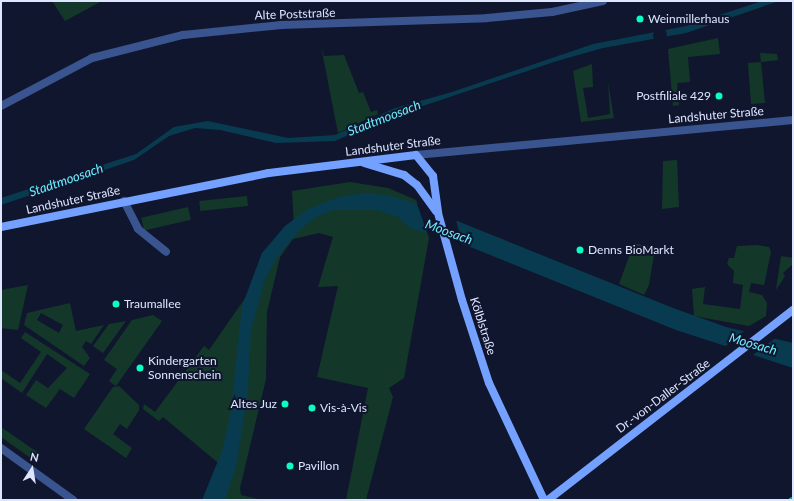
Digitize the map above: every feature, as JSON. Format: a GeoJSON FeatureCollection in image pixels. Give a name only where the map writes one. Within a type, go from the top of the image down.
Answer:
{"type":"FeatureCollection","features":[{"type":"Feature","properties":{"kind":"main road","name":"Landshuter Straße"},"geometry":{"type":"LineString","coordinates":[[1,227],[269,173],[416,155]]}},
{"type":"Feature","properties":{"kind":"main road","name":"Kölblstraße"},"geometry":{"type":"LineString","coordinates":[[416,155],[432,176],[438,213],[489,383],[544,500]]}},
{"type":"Feature","properties":{"kind":"main road"},"geometry":{"type":"LineString","coordinates":[[359,162],[404,175],[417,185],[438,213]]}},
{"type":"Feature","properties":{"kind":"main road","name":"Dr.-von-Daller-Straße"},"geometry":{"type":"LineString","coordinates":[[548,500],[793,310]]}},
{"type":"Feature","properties":{"kind":"street","name":"Alte Poststraße"},"geometry":{"type":"LineString","coordinates":[[1,106],[92,58],[171,38],[250,27],[510,16],[603,1]]}},
{"type":"Feature","properties":{"kind":"street","name":"Landshuter Straße"},"geometry":{"type":"LineString","coordinates":[[416,155],[793,120]]}},
{"type":"Feature","properties":{"kind":"street"},"geometry":{"type":"LineString","coordinates":[[124,201],[138,229],[166,252]]}},
{"type":"Feature","properties":{"kind":"street"},"geometry":{"type":"LineString","coordinates":[[1,448],[73,500]]}},
{"type":"Feature","properties":{"kind":"green space"},"geometry":{"type":"Polygon","coordinates":[[[52,1],[102,1],[65,21],[52,1]]]}},
{"type":"Feature","properties":{"kind":"green space"},"geometry":{"type":"Polygon","coordinates":[[[718,38],[720,54],[688,57],[690,82],[677,83],[679,105],[673,106],[668,49],[718,38]]]}},
{"type":"Feature","properties":{"kind":"green space"},"geometry":{"type":"Polygon","coordinates":[[[321,46],[324,56],[344,55],[359,93],[363,92],[371,112],[377,110],[378,114],[338,133],[321,46]]]}},
{"type":"Feature","properties":{"kind":"green space"},"geometry":{"type":"Polygon","coordinates":[[[760,53],[777,54],[778,60],[761,62],[760,53]]]}},
{"type":"Feature","properties":{"kind":"green space"},"geometry":{"type":"Polygon","coordinates":[[[761,62],[765,103],[751,104],[748,63],[761,62]]]}},
{"type":"Feature","properties":{"kind":"green space"},"geometry":{"type":"Polygon","coordinates":[[[592,64],[593,87],[583,88],[588,118],[610,114],[608,82],[614,118],[581,122],[573,71],[592,64]]]}},
{"type":"Feature","properties":{"kind":"green space"},"geometry":{"type":"Polygon","coordinates":[[[677,160],[679,207],[662,209],[663,161],[677,160]]]}},
{"type":"Feature","properties":{"kind":"green space"},"geometry":{"type":"Polygon","coordinates":[[[350,182],[388,188],[416,200],[429,238],[404,378],[389,388],[393,397],[366,500],[346,500],[368,388],[317,377],[338,286],[318,287],[333,237],[319,233],[293,239],[280,257],[267,312],[266,379],[240,488],[241,495],[263,500],[217,500],[228,471],[163,417],[159,421],[143,409],[144,404],[155,412],[204,346],[209,350],[294,228],[292,191],[350,182]]]}},
{"type":"Feature","properties":{"kind":"green space"},"geometry":{"type":"Polygon","coordinates":[[[247,196],[248,206],[200,211],[199,201],[247,196]]]}},
{"type":"Feature","properties":{"kind":"green space"},"geometry":{"type":"Polygon","coordinates":[[[188,207],[191,220],[144,230],[141,218],[188,207]]]}},
{"type":"Feature","properties":{"kind":"green space"},"geometry":{"type":"Polygon","coordinates":[[[634,243],[655,248],[649,285],[644,295],[619,284],[634,243]]]}},
{"type":"Feature","properties":{"kind":"green space"},"geometry":{"type":"Polygon","coordinates":[[[757,245],[769,247],[771,252],[764,285],[751,283],[749,292],[762,295],[767,303],[766,316],[749,326],[694,316],[692,289],[705,287],[703,304],[740,309],[743,285],[733,283],[734,271],[727,264],[729,258],[734,258],[737,246],[757,245]]]}},
{"type":"Feature","properties":{"kind":"green space"},"geometry":{"type":"Polygon","coordinates":[[[781,256],[793,258],[793,264],[783,273],[785,276],[776,290],[781,256]]]}},
{"type":"Feature","properties":{"kind":"green space"},"geometry":{"type":"Polygon","coordinates":[[[28,285],[18,330],[1,328],[1,290],[28,285]]]}},
{"type":"Feature","properties":{"kind":"green space"},"geometry":{"type":"Polygon","coordinates":[[[70,303],[76,331],[104,325],[91,344],[86,341],[82,347],[90,358],[84,366],[24,325],[27,313],[70,303]],[[41,313],[37,320],[59,333],[63,325],[41,313]]]}},
{"type":"Feature","properties":{"kind":"green space"},"geometry":{"type":"Polygon","coordinates":[[[153,315],[162,321],[116,386],[109,381],[117,369],[104,360],[132,320],[153,315]]]}},
{"type":"Feature","properties":{"kind":"green space"},"geometry":{"type":"Polygon","coordinates":[[[126,321],[103,353],[93,346],[109,324],[126,321]]]}},
{"type":"Feature","properties":{"kind":"green space"},"geometry":{"type":"Polygon","coordinates":[[[25,332],[90,374],[74,398],[60,389],[46,408],[26,395],[36,380],[48,388],[67,368],[47,354],[22,393],[1,378],[1,370],[20,383],[41,352],[21,338],[25,332]]]}},
{"type":"Feature","properties":{"kind":"green space"},"geometry":{"type":"Polygon","coordinates":[[[119,386],[139,405],[139,410],[127,429],[120,424],[113,434],[132,448],[126,458],[84,429],[113,387],[119,386]]]}},
{"type":"Feature","properties":{"kind":"green space"},"geometry":{"type":"Polygon","coordinates":[[[1,427],[37,452],[32,459],[1,437],[1,427]]]}},
{"type":"Feature","properties":{"kind":"water","name":"Stadtmoosach"},"geometry":{"type":"Polygon","coordinates":[[[762,1],[779,1],[686,33],[603,48],[557,61],[384,119],[335,141],[276,143],[220,130],[195,128],[169,136],[134,160],[1,205],[1,198],[136,154],[174,127],[208,121],[288,138],[335,135],[395,108],[452,92],[593,44],[686,26],[762,1]]]}},
{"type":"Feature","properties":{"kind":"water","name":"Moosach"},"geometry":{"type":"Polygon","coordinates":[[[363,193],[387,195],[410,202],[673,308],[726,327],[793,343],[793,368],[676,330],[468,246],[410,228],[398,217],[377,210],[334,210],[316,217],[299,231],[278,256],[265,279],[251,330],[248,391],[236,467],[225,500],[202,500],[222,451],[231,411],[242,306],[262,253],[285,226],[308,209],[339,197],[363,193]]]}},
{"type":"Feature","properties":{"kind":"pier"},"geometry":{"type":"Polygon","coordinates":[[[657,28],[663,28],[667,32],[667,38],[663,42],[657,42],[653,38],[653,32],[657,28]]]}},
{"type":"Feature","properties":{"kind":"pier"},"geometry":{"type":"Polygon","coordinates":[[[417,204],[456,220],[463,246],[428,235],[417,204]]]}},
{"type":"Feature","properties":{"kind":"pier"},"geometry":{"type":"Polygon","coordinates":[[[748,328],[778,336],[749,358],[722,349],[748,328]]]}},
{"type":"Feature","properties":{"kind":"place","name":"Weinmillerhaus"},"geometry":{"type":"Point","coordinates":[640,19]}},
{"type":"Feature","properties":{"kind":"place","name":"Postfiliale 429"},"geometry":{"type":"Point","coordinates":[719,96]}},
{"type":"Feature","properties":{"kind":"place","name":"Denns BioMarkt"},"geometry":{"type":"Point","coordinates":[580,250]}},
{"type":"Feature","properties":{"kind":"place","name":"Traumallee"},"geometry":{"type":"Point","coordinates":[116,304]}},
{"type":"Feature","properties":{"kind":"place","name":"Kindergarten Sonnenschein"},"geometry":{"type":"Point","coordinates":[140,368]}},
{"type":"Feature","properties":{"kind":"place","name":"Altes Juz"},"geometry":{"type":"Point","coordinates":[285,404]}},
{"type":"Feature","properties":{"kind":"place","name":"Vis-à-Vis"},"geometry":{"type":"Point","coordinates":[312,408]}},
{"type":"Feature","properties":{"kind":"place","name":"Pavillon"},"geometry":{"type":"Point","coordinates":[290,466]}}]}
